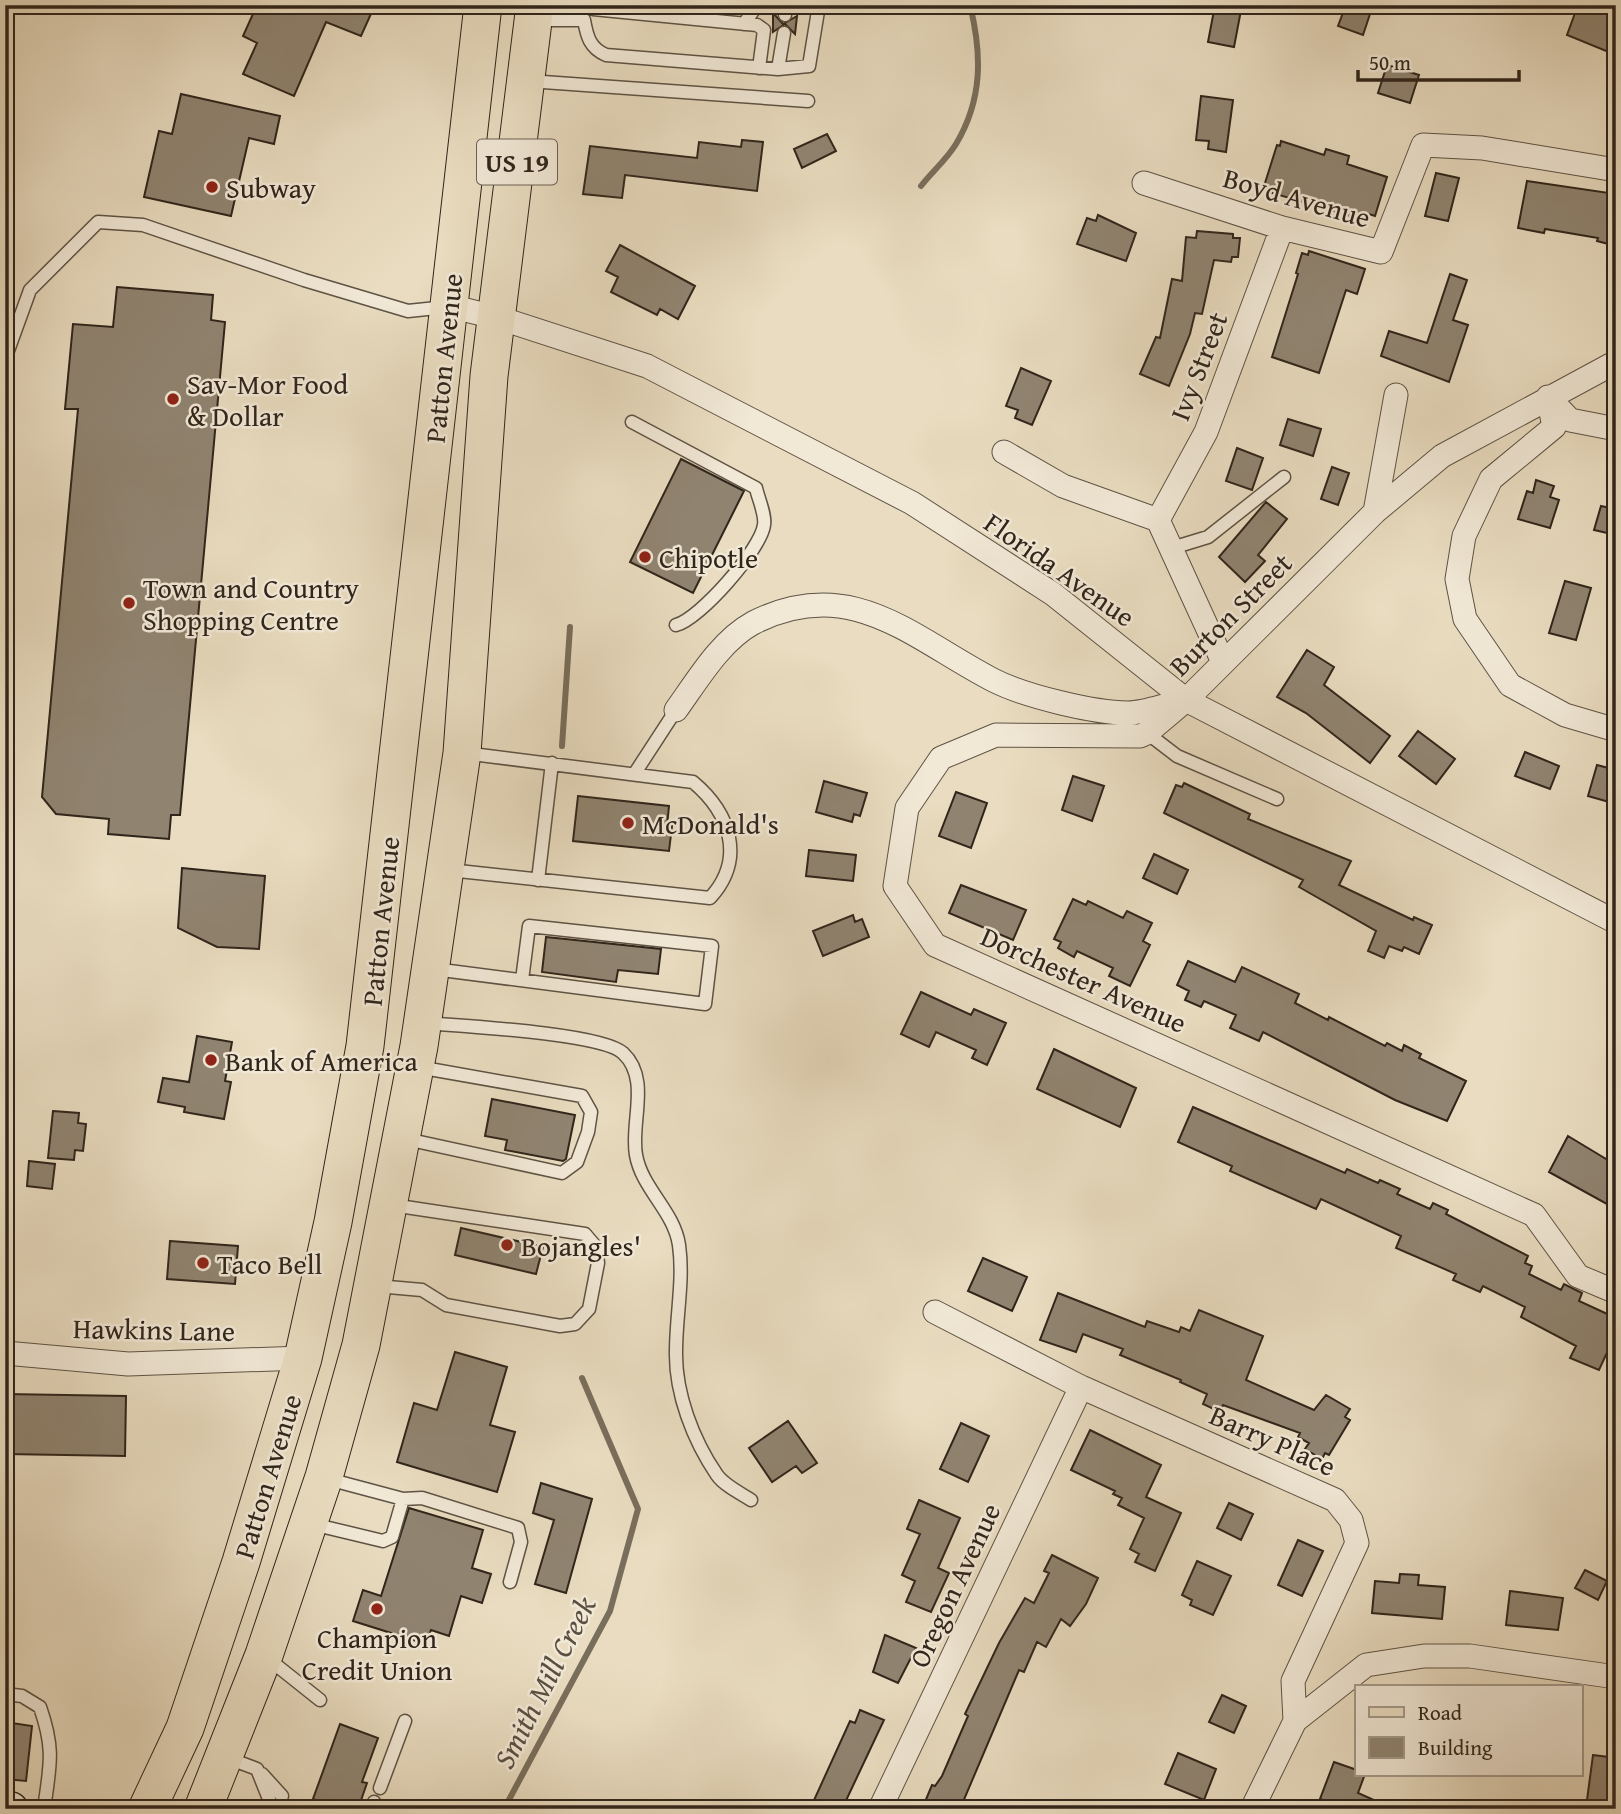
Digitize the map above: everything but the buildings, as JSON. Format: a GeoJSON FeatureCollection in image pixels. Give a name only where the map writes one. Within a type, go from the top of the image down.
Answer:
{"type":"FeatureCollection","features":[{"type":"Feature","properties":{"kind":"main road","name":"Patton Avenue"},"geometry":{"type":"LineString","coordinates":[[147,1809],[190,1715],[241,1562],[303,1358],[333,1222],[365,1046],[483,5]]}},
{"type":"Feature","properties":{"kind":"main road","name":"Patton Avenue"},"geometry":{"type":"LineString","coordinates":[[203,1809],[241,1763],[264,1655],[324,1478],[361,1345],[402,1138],[423,1022],[462,753],[489,376],[499,318],[534,13]]}},
{"type":"Feature","properties":{"kind":"street","name":"Boyd Avenue"},"geometry":{"type":"LineString","coordinates":[[1144,183],[1282,228],[1381,252],[1423,145],[1482,148],[1616,170]]}},
{"type":"Feature","properties":{"kind":"street","name":"Ivy Street"},"geometry":{"type":"LineString","coordinates":[[1158,520],[1206,432],[1282,228]]}},
{"type":"Feature","properties":{"kind":"street","name":"Florida Avenue"},"geometry":{"type":"LineString","coordinates":[[449,306],[499,318],[647,366],[912,503],[1053,594],[1186,700],[1616,922]]}},
{"type":"Feature","properties":{"kind":"street","name":"Burton Street"},"geometry":{"type":"LineString","coordinates":[[676,710],[715,656],[751,624],[792,609],[839,604],[883,618],[943,649],[995,681],[1059,702],[1128,713],[1186,700],[1376,512],[1442,456],[1616,362]]}},
{"type":"Feature","properties":{"kind":"street"},"geometry":{"type":"LineString","coordinates":[[1376,512],[1395,395]]}},
{"type":"Feature","properties":{"kind":"street"},"geometry":{"type":"LineString","coordinates":[[1548,397],[1570,420],[1616,429]]}},
{"type":"Feature","properties":{"kind":"street"},"geometry":{"type":"LineString","coordinates":[[1548,397],[1554,427],[1491,479],[1464,536],[1457,579],[1465,619],[1510,685],[1565,715],[1616,730]]}},
{"type":"Feature","properties":{"kind":"street"},"geometry":{"type":"LineString","coordinates":[[1004,452],[1063,486],[1158,520],[1223,662]]}},
{"type":"Feature","properties":{"kind":"street"},"geometry":{"type":"LineString","coordinates":[[1147,733],[1186,700]]}},
{"type":"Feature","properties":{"kind":"street","name":"Dorchester Avenue"},"geometry":{"type":"LineString","coordinates":[[1147,733],[1140,736],[996,735],[941,758],[907,808],[895,886],[935,945],[1534,1215],[1578,1276],[1616,1292]]}},
{"type":"Feature","properties":{"kind":"street","name":"Barry Place"},"geometry":{"type":"LineString","coordinates":[[935,1312],[1081,1387],[1335,1500],[1351,1520],[1357,1543],[1293,1681],[1295,1721]]}},
{"type":"Feature","properties":{"kind":"street","name":"Hawkins Lane"},"geometry":{"type":"LineString","coordinates":[[5,1353],[128,1364],[303,1358]]}},
{"type":"Feature","properties":{"kind":"street","name":"Oregon Avenue"},"geometry":{"type":"LineString","coordinates":[[880,1809],[1081,1387]]}},
{"type":"Feature","properties":{"kind":"street"},"geometry":{"type":"LineString","coordinates":[[1252,1809],[1295,1721],[1366,1665],[1424,1656],[1471,1656],[1616,1677]]}},
{"type":"Feature","properties":{"kind":"street"},"geometry":{"type":"LineString","coordinates":[[5,1808],[11,1809]]}},
{"type":"Feature","properties":{"kind":"lane"},"geometry":{"type":"LineString","coordinates":[[744,24],[757,5]]}},
{"type":"Feature","properties":{"kind":"lane"},"geometry":{"type":"LineString","coordinates":[[590,11],[587,37],[595,50],[606,55],[778,69],[809,66],[819,5]]}},
{"type":"Feature","properties":{"kind":"lane"},"geometry":{"type":"LineString","coordinates":[[534,13],[590,11],[757,25],[764,30],[759,68]]}},
{"type":"Feature","properties":{"kind":"lane"},"geometry":{"type":"LineString","coordinates":[[778,69],[783,33]]}},
{"type":"Feature","properties":{"kind":"lane"},"geometry":{"type":"LineString","coordinates":[[527,81],[808,101]]}},
{"type":"Feature","properties":{"kind":"lane"},"geometry":{"type":"LineString","coordinates":[[5,359],[30,290],[97,222],[143,225],[304,280],[408,311],[449,306]]}},
{"type":"Feature","properties":{"kind":"lane"},"geometry":{"type":"LineString","coordinates":[[632,422],[756,488],[765,524],[757,542],[714,599],[689,622],[676,625]]}},
{"type":"Feature","properties":{"kind":"lane"},"geometry":{"type":"LineString","coordinates":[[1172,548],[1208,537],[1284,477]]}},
{"type":"Feature","properties":{"kind":"lane"},"geometry":{"type":"LineString","coordinates":[[635,773],[676,710]]}},
{"type":"Feature","properties":{"kind":"lane"},"geometry":{"type":"LineString","coordinates":[[1147,733],[1177,756],[1277,799]]}},
{"type":"Feature","properties":{"kind":"lane"},"geometry":{"type":"LineString","coordinates":[[445,870],[710,898],[721,886],[730,866],[730,844],[725,818],[712,798],[693,782],[462,753]]}},
{"type":"Feature","properties":{"kind":"lane"},"geometry":{"type":"LineString","coordinates":[[538,880],[552,763]]}},
{"type":"Feature","properties":{"kind":"lane"},"geometry":{"type":"LineString","coordinates":[[431,969],[705,1004],[712,946],[529,926],[522,980]]}},
{"type":"Feature","properties":{"kind":"lane"},"geometry":{"type":"LineString","coordinates":[[423,1022],[593,1041],[622,1052],[630,1063],[638,1091],[635,1134],[638,1162],[649,1191],[670,1220],[678,1243],[677,1385],[698,1440],[718,1477],[751,1500]]}},
{"type":"Feature","properties":{"kind":"lane"},"geometry":{"type":"LineString","coordinates":[[402,1138],[562,1173],[578,1162],[588,1132],[591,1112],[582,1096],[415,1067]]}},
{"type":"Feature","properties":{"kind":"lane"},"geometry":{"type":"LineString","coordinates":[[373,1285],[422,1290],[446,1305],[560,1326],[576,1324],[589,1309],[598,1263],[596,1247],[585,1234],[389,1204]]}},
{"type":"Feature","properties":{"kind":"lane"},"geometry":{"type":"LineString","coordinates":[[324,1478],[403,1499],[422,1498],[518,1528],[521,1542],[510,1582]]}},
{"type":"Feature","properties":{"kind":"lane"},"geometry":{"type":"LineString","coordinates":[[309,1524],[383,1541],[392,1537],[403,1499]]}},
{"type":"Feature","properties":{"kind":"lane"},"geometry":{"type":"LineString","coordinates":[[264,1655],[320,1700]]}},
{"type":"Feature","properties":{"kind":"lane"},"geometry":{"type":"LineString","coordinates":[[5,1694],[22,1696],[40,1707],[52,1753],[44,1809]]}},
{"type":"Feature","properties":{"kind":"lane"},"geometry":{"type":"LineString","coordinates":[[380,1788],[405,1721]]}},
{"type":"Feature","properties":{"kind":"lane"},"geometry":{"type":"LineString","coordinates":[[241,1763],[282,1796]]}},
{"type":"Feature","properties":{"kind":"lane"},"geometry":{"type":"LineString","coordinates":[[241,1763],[274,1809]]}},
{"type":"Feature","properties":{"kind":"waterway","name":"Smith Mill Creek"},"geometry":{"type":"LineString","coordinates":[[921,186],[952,150],[971,110],[978,76],[978,59],[970,5]]}},
{"type":"Feature","properties":{"kind":"waterway","name":"Smith Mill Creek"},"geometry":{"type":"LineString","coordinates":[[562,746],[570,627]]}},
{"type":"Feature","properties":{"kind":"waterway","name":"Smith Mill Creek"},"geometry":{"type":"LineString","coordinates":[[504,1809],[610,1611],[638,1509],[582,1378]]}},
{"type":"Feature","properties":{"kind":"place","name":"Subway"},"geometry":{"type":"Point","coordinates":[212,187]}},
{"type":"Feature","properties":{"kind":"place","name":"Sav-Mor Food & Dollar"},"geometry":{"type":"Point","coordinates":[173,399]}},
{"type":"Feature","properties":{"kind":"place","name":"Chipotle"},"geometry":{"type":"Point","coordinates":[645,557]}},
{"type":"Feature","properties":{"kind":"place","name":"Town and Country Shopping Centre"},"geometry":{"type":"Point","coordinates":[129,603]}},
{"type":"Feature","properties":{"kind":"place","name":"McDonald's"},"geometry":{"type":"Point","coordinates":[628,823]}},
{"type":"Feature","properties":{"kind":"place","name":"Bank of America"},"geometry":{"type":"Point","coordinates":[211,1060]}},
{"type":"Feature","properties":{"kind":"place","name":"Bojangles'"},"geometry":{"type":"Point","coordinates":[507,1245]}},
{"type":"Feature","properties":{"kind":"place","name":"Taco Bell"},"geometry":{"type":"Point","coordinates":[203,1263]}},
{"type":"Feature","properties":{"kind":"place","name":"Champion Credit Union"},"geometry":{"type":"Point","coordinates":[377,1609]}}]}
